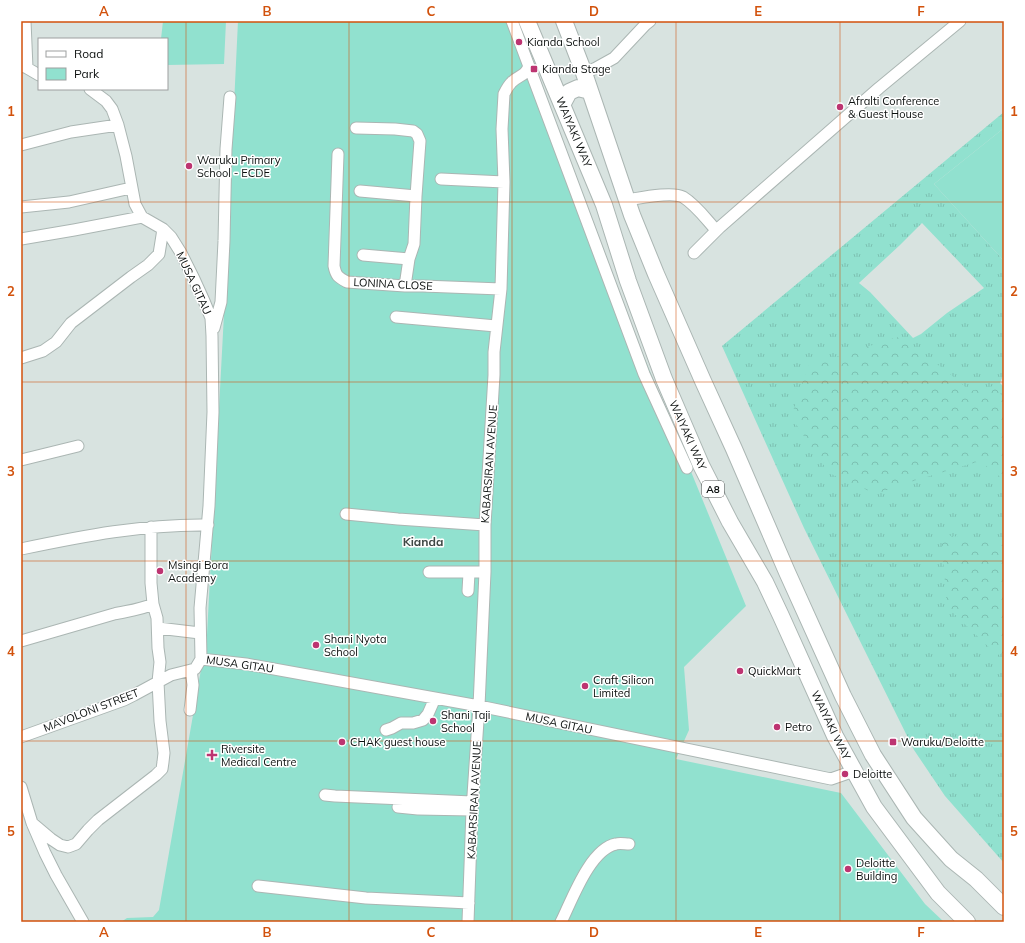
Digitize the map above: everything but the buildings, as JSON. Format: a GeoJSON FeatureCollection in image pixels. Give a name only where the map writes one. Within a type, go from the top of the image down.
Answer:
{"type":"FeatureCollection","features":[{"type":"Feature","properties":{"kind":"highway","name":"WAIYAKI WAY"},"geometry":{"type":"LineString","coordinates":[[527,21],[536,63],[562,105],[604,205],[628,281],[664,379],[701,465],[730,522],[765,582],[835,736],[874,806],[938,893],[967,922]]}},
{"type":"Feature","properties":{"kind":"highway"},"geometry":{"type":"LineString","coordinates":[[564,21],[590,90],[628,203],[659,281],[843,696],[873,755],[914,818],[951,859],[976,879],[1004,907]]}},
{"type":"Feature","properties":{"kind":"highway"},"geometry":{"type":"LineString","coordinates":[[562,105],[569,92],[578,88],[590,90]]}},
{"type":"Feature","properties":{"kind":"highway"},"geometry":{"type":"LineString","coordinates":[[607,214],[610,206],[622,202],[628,203]]}},
{"type":"Feature","properties":{"kind":"street"},"geometry":{"type":"LineString","coordinates":[[25,21],[24,67],[38,74]]}},
{"type":"Feature","properties":{"kind":"street"},"geometry":{"type":"LineString","coordinates":[[512,21],[536,63],[644,374],[688,468]]}},
{"type":"Feature","properties":{"kind":"street"},"geometry":{"type":"LineString","coordinates":[[584,73],[614,58],[650,21]]}},
{"type":"Feature","properties":{"kind":"street"},"geometry":{"type":"LineString","coordinates":[[694,253],[716,230],[879,88],[960,21]]}},
{"type":"Feature","properties":{"kind":"street","name":"KABARSIRAN AVENUE"},"geometry":{"type":"LineString","coordinates":[[468,922],[472,806],[479,706],[485,572],[485,525],[494,352],[501,288],[504,182],[502,129],[504,94],[511,82],[524,74],[536,63]]}},
{"type":"Feature","properties":{"kind":"street"},"geometry":{"type":"LineString","coordinates":[[21,239],[142,217],[135,204],[126,156],[112,109],[91,90]]}},
{"type":"Feature","properties":{"kind":"street"},"geometry":{"type":"LineString","coordinates":[[212,336],[221,302],[226,149],[230,97]]}},
{"type":"Feature","properties":{"kind":"street"},"geometry":{"type":"LineString","coordinates":[[21,145],[71,132],[118,125]]}},
{"type":"Feature","properties":{"kind":"street"},"geometry":{"type":"LineString","coordinates":[[356,128],[413,131],[417,134],[420,141],[414,244],[405,286]]}},
{"type":"Feature","properties":{"kind":"street","name":"LONINA CLOSE"},"geometry":{"type":"LineString","coordinates":[[338,154],[334,266],[335,272],[340,278],[347,282],[405,286],[501,288]]}},
{"type":"Feature","properties":{"kind":"street"},"geometry":{"type":"LineString","coordinates":[[441,179],[504,182]]}},
{"type":"Feature","properties":{"kind":"street"},"geometry":{"type":"LineString","coordinates":[[21,207],[69,202],[132,188]]}},
{"type":"Feature","properties":{"kind":"street"},"geometry":{"type":"LineString","coordinates":[[360,191],[416,196]]}},
{"type":"Feature","properties":{"kind":"street"},"geometry":{"type":"LineString","coordinates":[[628,203],[658,195],[670,194],[682,196],[695,207],[716,230]]}},
{"type":"Feature","properties":{"kind":"street","name":"MUSA GITAU"},"geometry":{"type":"LineString","coordinates":[[142,217],[163,229],[171,238],[181,253],[211,318],[213,412],[208,525],[200,608],[201,659],[246,664],[479,706],[831,779],[854,771]]}},
{"type":"Feature","properties":{"kind":"street"},"geometry":{"type":"LineString","coordinates":[[21,358],[43,350],[56,342],[71,323],[148,265],[159,254],[163,229]]}},
{"type":"Feature","properties":{"kind":"street"},"geometry":{"type":"LineString","coordinates":[[363,256],[410,259]]}},
{"type":"Feature","properties":{"kind":"street"},"geometry":{"type":"LineString","coordinates":[[396,317],[496,326]]}},
{"type":"Feature","properties":{"kind":"street"},"geometry":{"type":"LineString","coordinates":[[21,460],[78,446]]}},
{"type":"Feature","properties":{"kind":"street"},"geometry":{"type":"LineString","coordinates":[[346,514],[485,525]]}},
{"type":"Feature","properties":{"kind":"street"},"geometry":{"type":"LineString","coordinates":[[21,550],[74,538],[151,527],[208,525]]}},
{"type":"Feature","properties":{"kind":"street"},"geometry":{"type":"LineString","coordinates":[[32,823],[60,845],[68,847],[72,846],[76,844],[98,820],[162,769],[164,753],[160,720],[158,682],[160,662],[158,648],[158,618],[153,604],[151,583],[151,527]]}},
{"type":"Feature","properties":{"kind":"street"},"geometry":{"type":"LineString","coordinates":[[429,572],[485,572]]}},
{"type":"Feature","properties":{"kind":"street"},"geometry":{"type":"LineString","coordinates":[[468,591],[469,573]]}},
{"type":"Feature","properties":{"kind":"street"},"geometry":{"type":"LineString","coordinates":[[21,641],[153,604]]}},
{"type":"Feature","properties":{"kind":"street"},"geometry":{"type":"LineString","coordinates":[[158,628],[200,633]]}},
{"type":"Feature","properties":{"kind":"street"},"geometry":{"type":"LineString","coordinates":[[190,710],[193,685],[191,670],[195,669],[201,659]]}},
{"type":"Feature","properties":{"kind":"street","name":"MAVOLONI STREET"},"geometry":{"type":"LineString","coordinates":[[21,737],[124,700],[171,675],[191,670]]}},
{"type":"Feature","properties":{"kind":"street"},"geometry":{"type":"LineString","coordinates":[[386,730],[401,722],[413,723],[423,720],[428,714],[435,698]]}},
{"type":"Feature","properties":{"kind":"street"},"geometry":{"type":"LineString","coordinates":[[21,787],[32,823],[56,875],[83,922]]}},
{"type":"Feature","properties":{"kind":"street"},"geometry":{"type":"LineString","coordinates":[[324,795],[472,806]]}},
{"type":"Feature","properties":{"kind":"street"},"geometry":{"type":"LineString","coordinates":[[398,807],[418,808],[472,806]]}},
{"type":"Feature","properties":{"kind":"street"},"geometry":{"type":"LineString","coordinates":[[561,922],[581,880],[594,859],[609,846],[616,844],[629,844]]}},
{"type":"Feature","properties":{"kind":"street"},"geometry":{"type":"LineString","coordinates":[[258,886],[366,898],[469,903]]}},
{"type":"Feature","properties":{"kind":"green space"},"geometry":{"type":"Polygon","coordinates":[[[163,21],[226,21],[224,64],[168,65],[168,38],[161,38],[163,21]]]}},
{"type":"Feature","properties":{"kind":"green space"},"geometry":{"type":"Polygon","coordinates":[[[238,21],[511,21],[534,88],[746,606],[684,667],[689,730],[676,759],[841,793],[925,904],[944,922],[121,922],[127,918],[153,917],[159,910],[207,635],[238,21]]]}},
{"type":"Feature","properties":{"kind":"green space"},"geometry":{"type":"Polygon","coordinates":[[[1004,112],[1004,128],[934,184],[1004,261],[1004,373],[1000,383],[1004,387],[1004,863],[945,796],[914,750],[804,528],[722,346],[1004,112]],[[922,223],[859,283],[870,292],[913,338],[921,334],[947,313],[984,288],[922,223]]]}},
{"type":"Feature","properties":{"kind":"green space"},"geometry":{"type":"Polygon","coordinates":[[[1004,128],[1004,261],[934,184],[1004,128]]]}},
{"type":"Feature","properties":{"kind":"green space"},"geometry":{"type":"Polygon","coordinates":[[[897,337],[944,369],[970,391],[994,386],[1004,398],[1004,480],[980,461],[913,481],[876,494],[829,473],[791,417],[808,366],[897,337]]]}},
{"type":"Feature","properties":{"kind":"green space"},"geometry":{"type":"Polygon","coordinates":[[[941,534],[1004,545],[1004,653],[997,655],[947,607],[941,534]]]}},
{"type":"Feature","properties":{"kind":"place","name":"Kianda School"},"geometry":{"type":"Point","coordinates":[519,42]}},
{"type":"Feature","properties":{"kind":"place","name":"Kianda Stage"},"geometry":{"type":"Point","coordinates":[534,69]}},
{"type":"Feature","properties":{"kind":"place","name":"Afralti Conference & Guest House"},"geometry":{"type":"Point","coordinates":[840,107]}},
{"type":"Feature","properties":{"kind":"place","name":"Waruku Primary School - ECDE"},"geometry":{"type":"Point","coordinates":[189,166]}},
{"type":"Feature","properties":{"kind":"place","name":"Msingi Bora Academy"},"geometry":{"type":"Point","coordinates":[160,571]}},
{"type":"Feature","properties":{"kind":"place","name":"Shani Nyota School"},"geometry":{"type":"Point","coordinates":[316,645]}},
{"type":"Feature","properties":{"kind":"place","name":"QuickMart"},"geometry":{"type":"Point","coordinates":[740,671]}},
{"type":"Feature","properties":{"kind":"place","name":"Craft Silicon Limited"},"geometry":{"type":"Point","coordinates":[585,686]}},
{"type":"Feature","properties":{"kind":"place","name":"Shani Taji School"},"geometry":{"type":"Point","coordinates":[433,721]}},
{"type":"Feature","properties":{"kind":"place","name":"Petro"},"geometry":{"type":"Point","coordinates":[777,727]}},
{"type":"Feature","properties":{"kind":"place","name":"CHAK guest house"},"geometry":{"type":"Point","coordinates":[342,742]}},
{"type":"Feature","properties":{"kind":"place","name":"Waruku/Deloitte"},"geometry":{"type":"Point","coordinates":[893,742]}},
{"type":"Feature","properties":{"kind":"place","name":"Riversite Medical Centre"},"geometry":{"type":"Point","coordinates":[212,755]}},
{"type":"Feature","properties":{"kind":"place","name":"Deloitte"},"geometry":{"type":"Point","coordinates":[845,774]}},
{"type":"Feature","properties":{"kind":"place","name":"Deloitte Building"},"geometry":{"type":"Point","coordinates":[848,869]}},
{"type":"Feature","properties":{"kind":"district","name":"Kianda"},"geometry":{"type":"Point","coordinates":[423,541]}}]}
